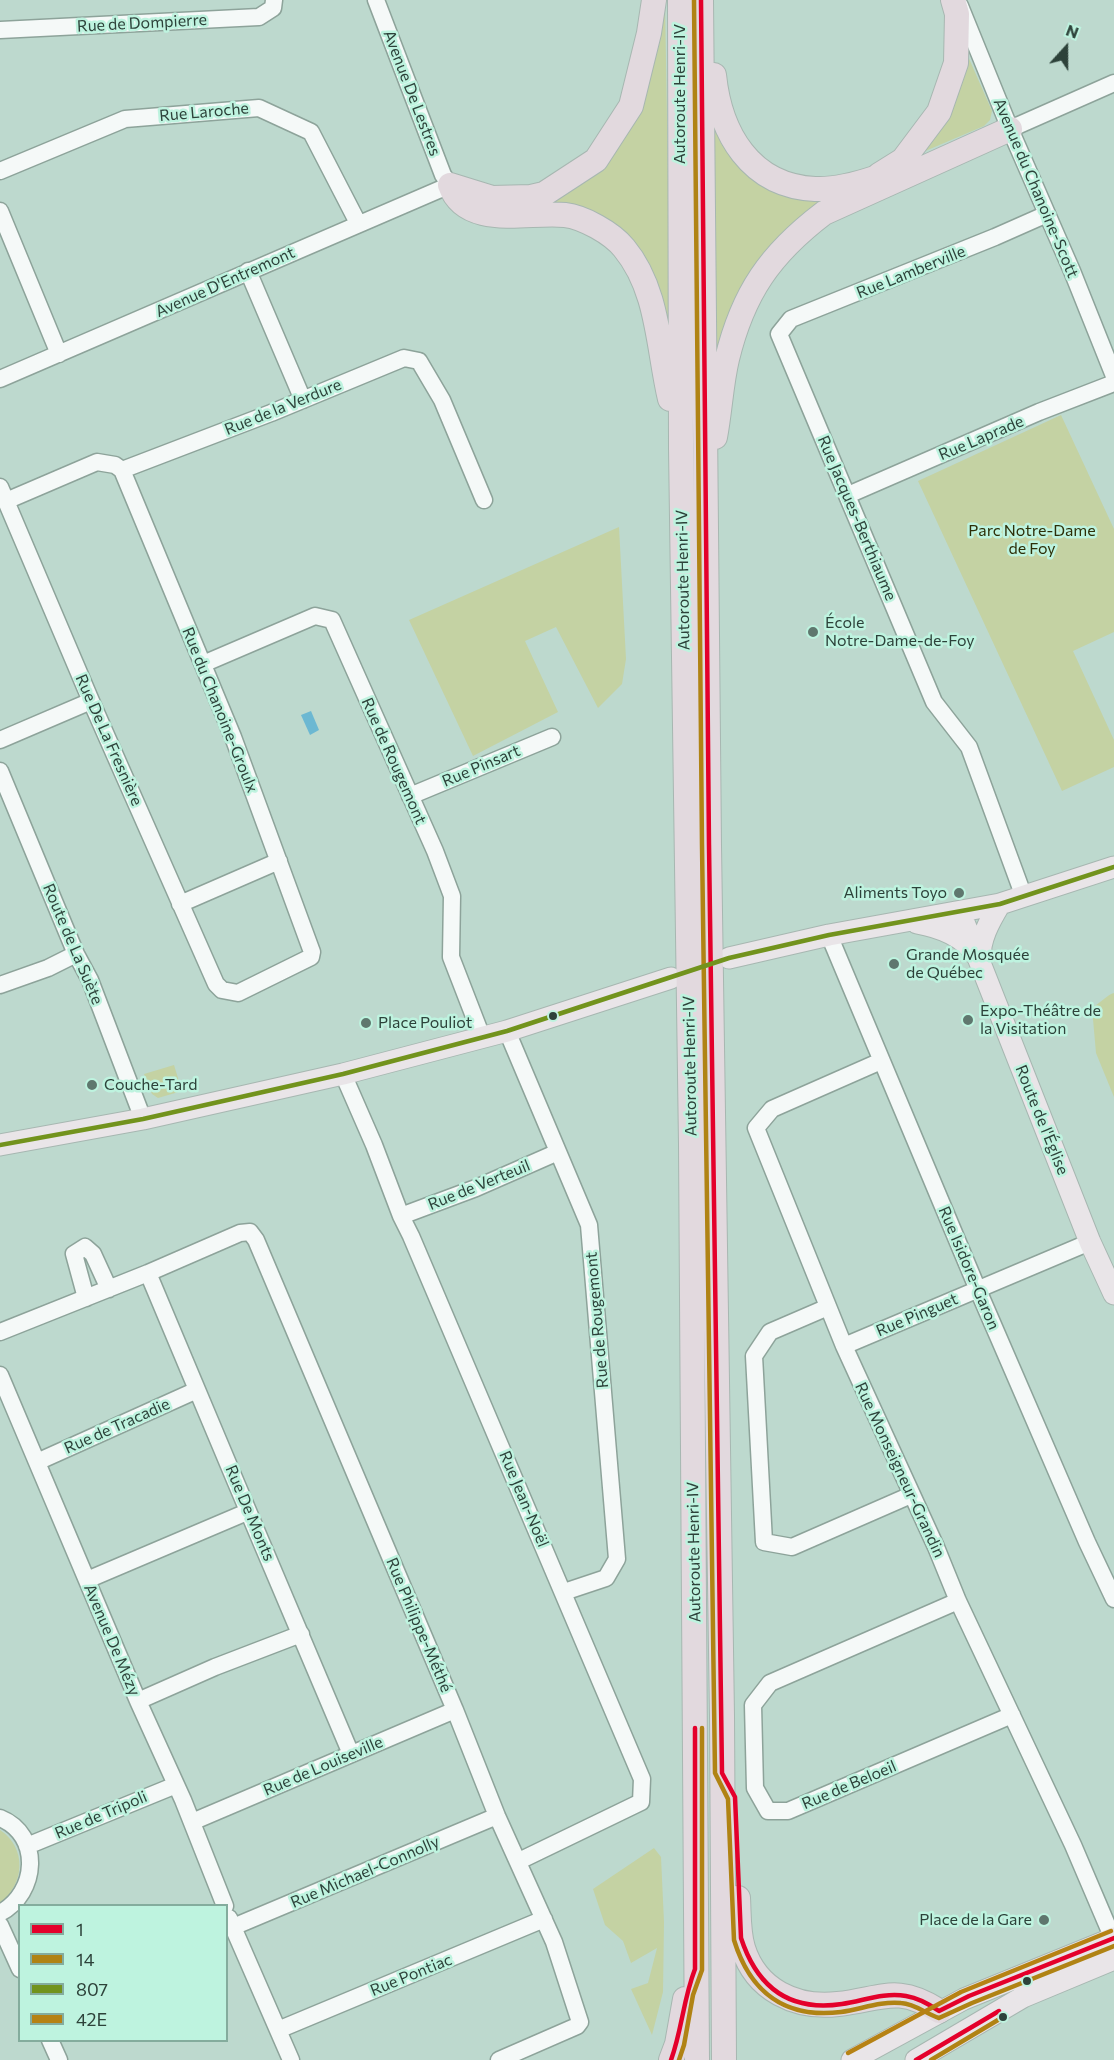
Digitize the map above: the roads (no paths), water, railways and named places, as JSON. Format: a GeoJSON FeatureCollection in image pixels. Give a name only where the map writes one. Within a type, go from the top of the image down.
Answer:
{"type":"FeatureCollection","features":[{"type":"Feature","properties":{"kind":"highway"},"geometry":{"type":"LineString","coordinates":[[450,184],[492,198],[531,197],[544,194],[596,160],[631,106],[649,33],[654,0]]}},
{"type":"Feature","properties":{"kind":"highway","name":"Autoroute Henri-IV"},"geometry":{"type":"LineString","coordinates":[[680,0],[681,448],[691,1144],[697,2060]]}},
{"type":"Feature","properties":{"kind":"highway"},"geometry":{"type":"LineString","coordinates":[[703,0],[716,96],[728,133],[740,151],[769,175],[792,186],[817,189],[872,179],[1010,129]]}},
{"type":"Feature","properties":{"kind":"highway","name":"Autoroute Henri-IV"},"geometry":{"type":"LineString","coordinates":[[703,0],[705,493],[724,2060]]}},
{"type":"Feature","properties":{"kind":"highway"},"geometry":{"type":"LineString","coordinates":[[872,179],[903,160],[939,112],[956,63],[955,0]]}},
{"type":"Feature","properties":{"kind":"highway"},"geometry":{"type":"LineString","coordinates":[[705,493],[732,342],[757,280],[775,257],[798,233],[824,213],[1010,129]]}},
{"type":"Feature","properties":{"kind":"highway"},"geometry":{"type":"LineString","coordinates":[[450,184],[453,193],[471,210],[486,214],[566,215],[591,223],[623,246],[640,272],[654,309],[666,382],[681,448]]}},
{"type":"Feature","properties":{"kind":"highway"},"geometry":{"type":"LineString","coordinates":[[722,1773],[735,1797],[741,1938],[749,1962],[766,1985],[784,1997],[807,2004],[840,2004],[888,1994],[913,1997],[939,2011]]}},
{"type":"Feature","properties":{"kind":"highway"},"geometry":{"type":"LineString","coordinates":[[671,2060],[677,2044],[686,1993],[695,1969]]}},
{"type":"Feature","properties":{"kind":"main road"},"geometry":{"type":"LineString","coordinates":[[729,958],[829,935],[1000,904],[1114,867]]}},
{"type":"Feature","properties":{"kind":"main road"},"geometry":{"type":"LineString","coordinates":[[980,962],[980,949],[989,922],[1000,904]]}},
{"type":"Feature","properties":{"kind":"main road","name":"Route de l'Église"},"geometry":{"type":"LineString","coordinates":[[960,912],[1090,1242],[1109,1270],[1114,1294]]}},
{"type":"Feature","properties":{"kind":"main road"},"geometry":{"type":"LineString","coordinates":[[909,922],[935,926],[968,943],[980,962]]}},
{"type":"Feature","properties":{"kind":"main road"},"geometry":{"type":"LineString","coordinates":[[0,1145],[142,1119],[344,1074],[507,1031],[671,978]]}},
{"type":"Feature","properties":{"kind":"main road"},"geometry":{"type":"LineString","coordinates":[[852,2060],[969,1996],[1114,1944]]}},
{"type":"Feature","properties":{"kind":"main road"},"geometry":{"type":"LineString","coordinates":[[916,2060],[1114,1944]]}},
{"type":"Feature","properties":{"kind":"street","name":"Rue de Dompierre"},"geometry":{"type":"LineString","coordinates":[[0,30],[260,17],[273,8],[274,0]]}},
{"type":"Feature","properties":{"kind":"street","name":"Avenue De Lestres"},"geometry":{"type":"LineString","coordinates":[[376,0],[443,175],[450,184]]}},
{"type":"Feature","properties":{"kind":"street","name":"Avenue du Chanoine-Scott"},"geometry":{"type":"LineString","coordinates":[[955,0],[1072,271],[1114,376]]}},
{"type":"Feature","properties":{"kind":"street"},"geometry":{"type":"LineString","coordinates":[[1010,129],[1114,83]]}},
{"type":"Feature","properties":{"kind":"street","name":"Rue Laroche"},"geometry":{"type":"LineString","coordinates":[[0,171],[125,119],[259,108],[310,132],[358,223]]}},
{"type":"Feature","properties":{"kind":"street","name":"Avenue D'Entremont"},"geometry":{"type":"LineString","coordinates":[[0,379],[180,303],[248,271],[450,184]]}},
{"type":"Feature","properties":{"kind":"street"},"geometry":{"type":"LineString","coordinates":[[0,211],[5,239],[29,278],[59,354]]}},
{"type":"Feature","properties":{"kind":"street","name":"Rue Lamberville"},"geometry":{"type":"LineString","coordinates":[[779,334],[791,320],[1047,214]]}},
{"type":"Feature","properties":{"kind":"street"},"geometry":{"type":"LineString","coordinates":[[248,271],[303,400]]}},
{"type":"Feature","properties":{"kind":"street","name":"Rue Jacques-Berthiaume"},"geometry":{"type":"LineString","coordinates":[[779,334],[934,702],[969,747],[1023,897]]}},
{"type":"Feature","properties":{"kind":"street","name":"Rue de la Verdure"},"geometry":{"type":"LineString","coordinates":[[123,470],[404,358],[419,361],[442,400],[484,500]]}},
{"type":"Feature","properties":{"kind":"street","name":"Rue Laprade"},"geometry":{"type":"LineString","coordinates":[[848,495],[1039,412],[1114,383]]}},
{"type":"Feature","properties":{"kind":"street"},"geometry":{"type":"LineString","coordinates":[[3,494],[97,462],[115,465],[123,470]]}},
{"type":"Feature","properties":{"kind":"street","name":"Rue du Chanoine-Groulx"},"geometry":{"type":"LineString","coordinates":[[123,470],[233,737],[312,952],[311,957],[237,993],[222,990]]}},
{"type":"Feature","properties":{"kind":"street","name":"Rue De La Fresnière"},"geometry":{"type":"LineString","coordinates":[[3,494],[180,904],[216,984],[222,990]]}},
{"type":"Feature","properties":{"kind":"street","name":"Rue de Rougemont"},"geometry":{"type":"LineString","coordinates":[[203,664],[315,616],[332,620],[435,851],[452,896],[451,957],[482,1037]]}},
{"type":"Feature","properties":{"kind":"street"},"geometry":{"type":"LineString","coordinates":[[0,740],[91,701]]}},
{"type":"Feature","properties":{"kind":"street","name":"Rue Pinsart"},"geometry":{"type":"LineString","coordinates":[[410,796],[552,737]]}},
{"type":"Feature","properties":{"kind":"street","name":"Route de La Suète"},"geometry":{"type":"LineString","coordinates":[[0,771],[76,954],[90,980],[142,1119]]}},
{"type":"Feature","properties":{"kind":"street"},"geometry":{"type":"LineString","coordinates":[[180,904],[279,861]]}},
{"type":"Feature","properties":{"kind":"street","name":"Rue Isidore-Garon"},"geometry":{"type":"LineString","coordinates":[[829,935],[978,1290],[1114,1599]]}},
{"type":"Feature","properties":{"kind":"street"},"geometry":{"type":"LineString","coordinates":[[0,985],[48,968],[76,954]]}},
{"type":"Feature","properties":{"kind":"street","name":"Rue de Rougemont"},"geometry":{"type":"LineString","coordinates":[[507,1031],[589,1225],[617,1559],[606,1578],[564,1592]]}},
{"type":"Feature","properties":{"kind":"street","name":"Rue Monseigneur-Grandin"},"geometry":{"type":"LineString","coordinates":[[881,1061],[772,1109],[756,1128],[844,1346],[936,1547],[958,1601],[1073,1845],[1114,1944]]}},
{"type":"Feature","properties":{"kind":"street","name":"Rue Jean-Noël"},"geometry":{"type":"LineString","coordinates":[[344,1074],[374,1145],[400,1216],[411,1236],[642,1779],[641,1802],[519,1861]]}},
{"type":"Feature","properties":{"kind":"street","name":"Rue de Verteuil"},"geometry":{"type":"LineString","coordinates":[[400,1216],[476,1188],[558,1152]]}},
{"type":"Feature","properties":{"kind":"street","name":"Rue Philippe-Méthé"},"geometry":{"type":"LineString","coordinates":[[148,1273],[240,1233],[250,1232],[260,1251],[455,1710],[497,1816],[554,1942],[580,2022],[577,2026],[499,2060]]}},
{"type":"Feature","properties":{"kind":"street","name":"Rue Pinguet"},"geometry":{"type":"LineString","coordinates":[[844,1346],[1090,1242]]}},
{"type":"Feature","properties":{"kind":"street"},"geometry":{"type":"LineString","coordinates":[[86,1298],[74,1254],[85,1247],[93,1254],[109,1289]]}},
{"type":"Feature","properties":{"kind":"street"},"geometry":{"type":"LineString","coordinates":[[0,1332],[148,1273]]}},
{"type":"Feature","properties":{"kind":"street","name":"Rue De Monts"},"geometry":{"type":"LineString","coordinates":[[148,1273],[351,1754]]}},
{"type":"Feature","properties":{"kind":"street"},"geometry":{"type":"LineString","coordinates":[[828,1307],[770,1332],[754,1356],[764,1542],[792,1547],[911,1495]]}},
{"type":"Feature","properties":{"kind":"street","name":"Avenue De Mézy"},"geometry":{"type":"LineString","coordinates":[[0,1375],[138,1701],[192,1822],[225,1904]]}},
{"type":"Feature","properties":{"kind":"street","name":"Rue de Tracadie"},"geometry":{"type":"LineString","coordinates":[[37,1462],[197,1390]]}},
{"type":"Feature","properties":{"kind":"street"},"geometry":{"type":"LineString","coordinates":[[87,1580],[247,1512]]}},
{"type":"Feature","properties":{"kind":"street","name":"Rue de Beloeil"},"geometry":{"type":"LineString","coordinates":[[958,1601],[770,1683],[753,1705],[755,1788],[768,1811],[788,1811],[1012,1715]]}},
{"type":"Feature","properties":{"kind":"street"},"geometry":{"type":"LineString","coordinates":[[138,1701],[301,1634]]}},
{"type":"Feature","properties":{"kind":"street","name":"Rue de Louiseville"},"geometry":{"type":"LineString","coordinates":[[192,1822],[455,1710]]}},
{"type":"Feature","properties":{"kind":"street","name":"Rue de Tripoli"},"geometry":{"type":"LineString","coordinates":[[27,1846],[176,1785]]}},
{"type":"Feature","properties":{"kind":"street","name":"Rue Michael-Connolly"},"geometry":{"type":"LineString","coordinates":[[233,1927],[497,1816]]}},
{"type":"Feature","properties":{"kind":"street"},"geometry":{"type":"LineString","coordinates":[[0,1818],[18,1831],[27,1846],[30,1863],[29,1879],[22,1894],[12,1907],[0,1913]]}},
{"type":"Feature","properties":{"kind":"street"},"geometry":{"type":"LineString","coordinates":[[228,1916],[291,2060]]}},
{"type":"Feature","properties":{"kind":"street","name":"Rue Pontiac"},"geometry":{"type":"LineString","coordinates":[[278,2030],[544,1919]]}},
{"type":"Feature","properties":{"kind":"street"},"geometry":{"type":"LineString","coordinates":[[0,1925],[18,1965]]}},
{"type":"Feature","properties":{"kind":"street"},"geometry":{"type":"LineString","coordinates":[[51,2042],[59,2060]]}},
{"type":"Feature","properties":{"kind":"water"},"geometry":{"type":"Polygon","coordinates":[[[311,711],[319,730],[310,735],[301,715],[311,711]]]}},
{"type":"Feature","properties":{"kind":"place","name":"École Notre-Dame-de-Foy"},"geometry":{"type":"Point","coordinates":[813,632]}},
{"type":"Feature","properties":{"kind":"place","name":"Aliments Toyo"},"geometry":{"type":"Point","coordinates":[959,893]}},
{"type":"Feature","properties":{"kind":"place","name":"Grande Mosquée de Québec"},"geometry":{"type":"Point","coordinates":[894,964]}},
{"type":"Feature","properties":{"kind":"place","name":"Expo-Théâtre de la Visitation"},"geometry":{"type":"Point","coordinates":[968,1020]}},
{"type":"Feature","properties":{"kind":"place","name":"Place Pouliot"},"geometry":{"type":"Point","coordinates":[366,1023]}},
{"type":"Feature","properties":{"kind":"place","name":"Couche-Tard"},"geometry":{"type":"Point","coordinates":[92,1085]}},
{"type":"Feature","properties":{"kind":"place","name":"Place de la Gare"},"geometry":{"type":"Point","coordinates":[1044,1920]}},
{"type":"Feature","properties":{"kind":"park label","name":"Parc Notre-Dame de Foy"},"geometry":{"type":"Point","coordinates":[1032,540]}}]}
